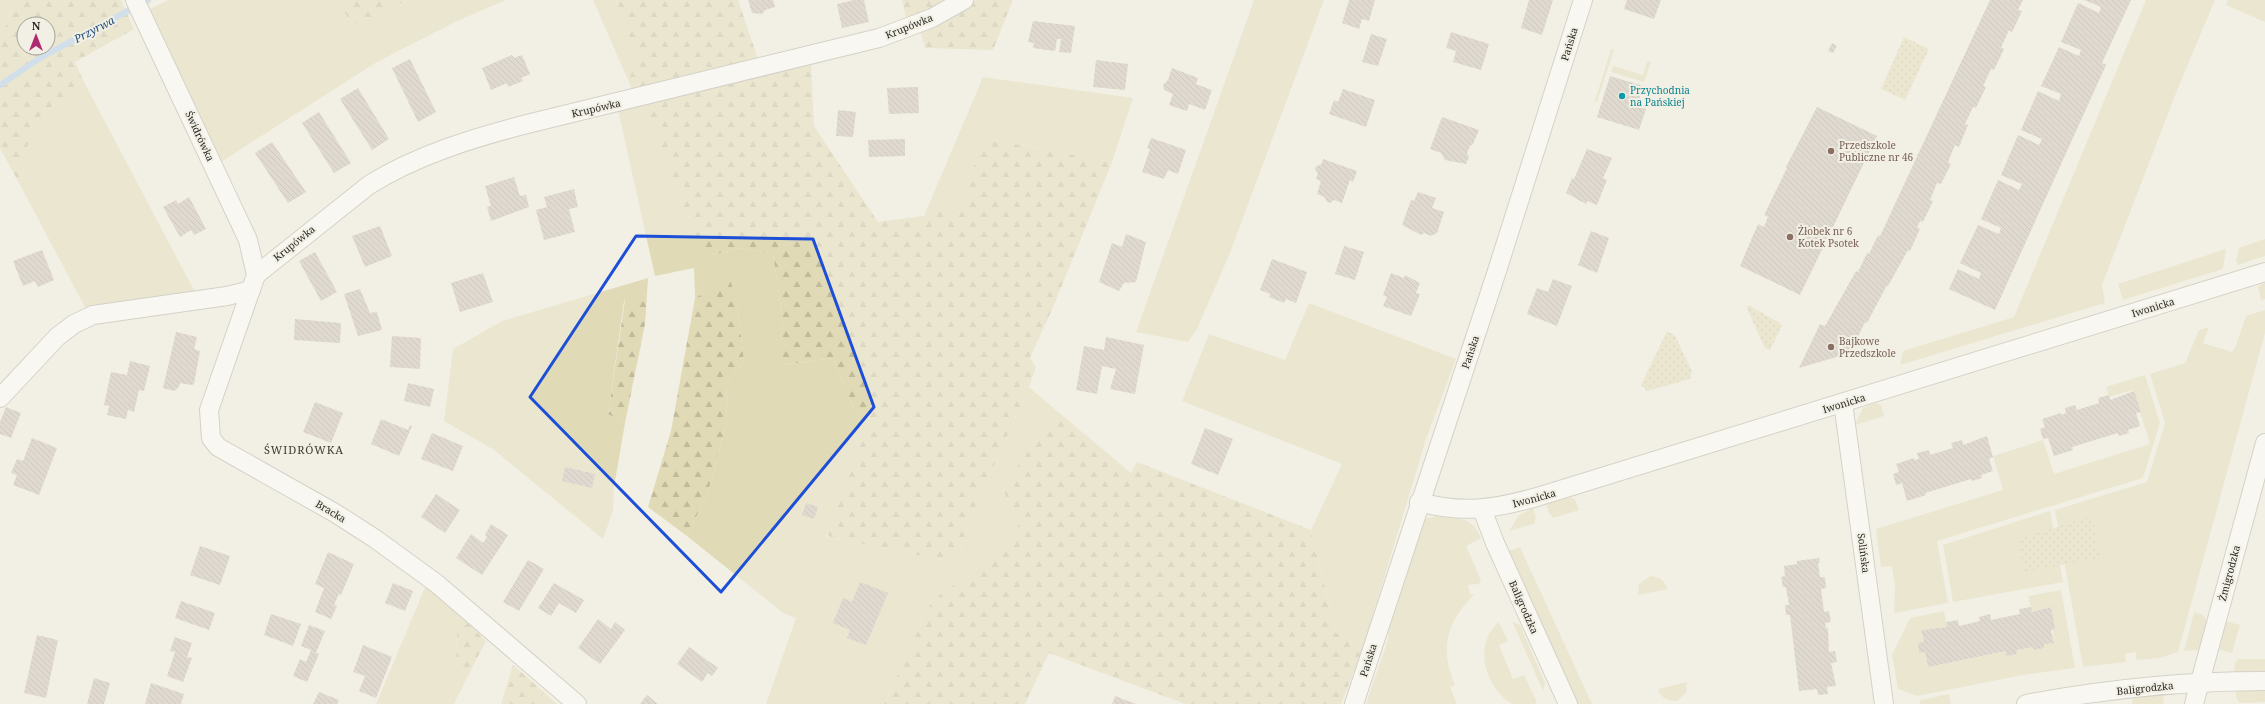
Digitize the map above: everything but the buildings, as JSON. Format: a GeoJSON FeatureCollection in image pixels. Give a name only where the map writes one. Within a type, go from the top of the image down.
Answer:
{"type":"FeatureCollection","features":[{"type":"Feature","properties":{"kind":"street","name":"Krupówka"},"geometry":{"type":"LineString","coordinates":[[253,282],[369,185],[388,172],[419,159],[493,133],[527,124],[879,38],[932,18],[964,0]]}},
{"type":"Feature","properties":{"kind":"street","name":"Pańska"},"geometry":{"type":"LineString","coordinates":[[1354,704],[1419,502],[1498,267],[1583,0]]}},
{"type":"Feature","properties":{"kind":"street","name":"Świdrówka"},"geometry":{"type":"LineString","coordinates":[[139,7],[248,240],[253,282]]}},
{"type":"Feature","properties":{"kind":"street","name":"Iwonicka"},"geometry":{"type":"LineString","coordinates":[[1419,502],[1443,508],[1482,509],[1551,493],[2265,272]]}},
{"type":"Feature","properties":{"kind":"street"},"geometry":{"type":"LineString","coordinates":[[0,398],[57,337],[74,324],[93,315],[227,296],[253,282]]}},
{"type":"Feature","properties":{"kind":"street","name":"Bracka"},"geometry":{"type":"LineString","coordinates":[[253,282],[209,410],[208,425],[211,438],[214,442],[218,447],[335,513],[436,583],[577,704]]}},
{"type":"Feature","properties":{"kind":"street","name":"Solińska"},"geometry":{"type":"LineString","coordinates":[[1843,403],[1884,704]]}},
{"type":"Feature","properties":{"kind":"street","name":"Żmigrodzka"},"geometry":{"type":"LineString","coordinates":[[2194,704],[2265,443]]}},
{"type":"Feature","properties":{"kind":"street","name":"Baligrodzka"},"geometry":{"type":"LineString","coordinates":[[1482,509],[1495,542],[1568,704]]}},
{"type":"Feature","properties":{"kind":"street","name":"Baligrodzka"},"geometry":{"type":"LineString","coordinates":[[2026,704],[2069,697],[2200,682],[2265,681]]}},
{"type":"Feature","properties":{"kind":"highlighted area"},"geometry":{"type":"Polygon","coordinates":[[[636,236],[813,239],[874,407],[721,592],[530,397],[636,236]]]}},
{"type":"Feature","properties":{"kind":"green space"},"geometry":{"type":"Polygon","coordinates":[[[0,0],[7,0],[11,11],[3,35],[0,35],[0,0]]]}},
{"type":"Feature","properties":{"kind":"green space"},"geometry":{"type":"Polygon","coordinates":[[[7,0],[121,0],[134,29],[75,62],[83,80],[32,124],[20,185],[0,148],[0,35],[3,35],[11,11],[7,0]]]}},
{"type":"Feature","properties":{"kind":"green space"},"geometry":{"type":"Polygon","coordinates":[[[168,0],[336,0],[353,25],[408,0],[506,0],[457,21],[377,62],[221,162],[150,9],[168,0]]]}},
{"type":"Feature","properties":{"kind":"green space"},"geometry":{"type":"Polygon","coordinates":[[[336,0],[408,0],[353,25],[336,0]]]}},
{"type":"Feature","properties":{"kind":"green space"},"geometry":{"type":"Polygon","coordinates":[[[593,0],[616,0],[638,60],[628,80],[593,0]]]}},
{"type":"Feature","properties":{"kind":"green space"},"geometry":{"type":"Polygon","coordinates":[[[616,0],[738,0],[758,59],[633,92],[628,80],[638,60],[616,0]]]}},
{"type":"Feature","properties":{"kind":"green space"},"geometry":{"type":"Polygon","coordinates":[[[902,0],[944,0],[910,22],[906,18],[902,0]]]}},
{"type":"Feature","properties":{"kind":"green space"},"geometry":{"type":"Polygon","coordinates":[[[976,0],[1013,0],[993,50],[925,48],[920,30],[976,0]]]}},
{"type":"Feature","properties":{"kind":"green space"},"geometry":{"type":"Polygon","coordinates":[[[1254,0],[1324,0],[1230,253],[1197,329],[1188,342],[1136,332],[1254,0]]]}},
{"type":"Feature","properties":{"kind":"green space"},"geometry":{"type":"Polygon","coordinates":[[[2146,0],[2215,0],[2178,88],[2102,285],[2105,303],[1900,365],[1903,351],[2014,317],[2146,0]]]}},
{"type":"Feature","properties":{"kind":"green space"},"geometry":{"type":"Polygon","coordinates":[[[2228,0],[2265,0],[2265,22],[2226,5],[2228,0]]]}},
{"type":"Feature","properties":{"kind":"green space"},"geometry":{"type":"Polygon","coordinates":[[[1904,37],[1929,49],[1905,100],[1881,89],[1904,37]]]}},
{"type":"Feature","properties":{"kind":"green space"},"geometry":{"type":"Polygon","coordinates":[[[1611,49],[1614,50],[1597,102],[1595,101],[1611,49]]]}},
{"type":"Feature","properties":{"kind":"green space"},"geometry":{"type":"Polygon","coordinates":[[[1647,61],[1651,62],[1644,82],[1611,72],[1613,66],[1643,75],[1647,61]]]}},
{"type":"Feature","properties":{"kind":"green space"},"geometry":{"type":"Polygon","coordinates":[[[811,65],[814,126],[878,222],[924,216],[962,206],[983,138],[1112,162],[1054,305],[1030,358],[1036,367],[1029,387],[970,519],[957,563],[832,538],[826,534],[870,418],[853,407],[833,358],[783,365],[782,315],[773,254],[741,248],[713,255],[700,250],[645,103],[811,65]]]}},
{"type":"Feature","properties":{"kind":"green space"},"geometry":{"type":"Polygon","coordinates":[[[983,77],[1133,98],[1112,162],[984,138],[963,206],[924,216],[983,77]]]}},
{"type":"Feature","properties":{"kind":"green space"},"geometry":{"type":"Polygon","coordinates":[[[83,80],[197,296],[87,311],[20,185],[32,124],[83,80]]]}},
{"type":"Feature","properties":{"kind":"green space"},"geometry":{"type":"Polygon","coordinates":[[[645,103],[713,255],[741,248],[773,254],[782,315],[784,365],[833,358],[853,407],[870,418],[826,535],[832,538],[957,563],[970,519],[1029,387],[1057,411],[1002,488],[1020,523],[991,559],[932,600],[884,704],[766,704],[796,618],[783,613],[687,536],[708,492],[726,425],[727,382],[744,361],[737,303],[729,280],[695,298],[694,268],[655,276],[618,110],[645,103]]]}},
{"type":"Feature","properties":{"kind":"green space"},"geometry":{"type":"Polygon","coordinates":[[[2265,239],[2265,256],[2238,265],[2236,261],[2239,248],[2265,239]]]}},
{"type":"Feature","properties":{"kind":"green space"},"geometry":{"type":"Polygon","coordinates":[[[2226,249],[2223,269],[2123,300],[2118,284],[2226,249]]]}},
{"type":"Feature","properties":{"kind":"green space"},"geometry":{"type":"Polygon","coordinates":[[[648,278],[647,294],[624,301],[608,414],[625,423],[614,487],[613,511],[603,539],[494,450],[444,421],[453,349],[502,321],[648,278]]]}},
{"type":"Feature","properties":{"kind":"green space"},"geometry":{"type":"Polygon","coordinates":[[[730,279],[737,303],[744,361],[727,382],[726,425],[708,492],[687,536],[648,507],[671,431],[695,298],[730,279]]]}},
{"type":"Feature","properties":{"kind":"green space"},"geometry":{"type":"Polygon","coordinates":[[[2265,282],[2265,299],[2261,300],[2258,287],[2265,282]]]}},
{"type":"Feature","properties":{"kind":"green space"},"geometry":{"type":"Polygon","coordinates":[[[647,294],[645,324],[625,423],[608,414],[625,300],[647,294]]]}},
{"type":"Feature","properties":{"kind":"green space"},"geometry":{"type":"Polygon","coordinates":[[[1309,303],[1456,359],[1426,439],[1363,648],[1336,633],[1311,530],[1342,464],[1182,401],[1209,334],[1285,360],[1309,303]]]}},
{"type":"Feature","properties":{"kind":"green space"},"geometry":{"type":"Polygon","coordinates":[[[1748,305],[1780,323],[1782,326],[1770,350],[1765,348],[1747,309],[1748,305]]]}},
{"type":"Feature","properties":{"kind":"green space"},"geometry":{"type":"Polygon","coordinates":[[[2265,310],[2265,333],[2178,652],[2160,658],[2136,660],[2136,652],[2125,654],[2126,662],[2083,667],[2055,510],[2147,482],[2165,423],[2150,374],[2185,363],[2199,330],[2209,327],[2203,343],[2232,352],[2235,348],[2246,316],[2265,310]]]}},
{"type":"Feature","properties":{"kind":"green space"},"geometry":{"type":"Polygon","coordinates":[[[1667,331],[1675,336],[1692,371],[1690,379],[1647,391],[1641,385],[1667,331]]]}},
{"type":"Feature","properties":{"kind":"green space"},"geometry":{"type":"Polygon","coordinates":[[[2145,375],[2160,423],[2143,478],[1937,541],[1948,603],[1894,613],[1895,587],[1892,566],[1881,567],[1876,529],[2003,490],[1993,456],[2043,440],[2054,474],[2150,444],[2133,390],[2109,397],[2106,387],[2145,375]]]}},
{"type":"Feature","properties":{"kind":"green space"},"geometry":{"type":"Polygon","coordinates":[[[1875,403],[1881,405],[1884,416],[1855,425],[1863,408],[1875,403]]]}},
{"type":"Feature","properties":{"kind":"green space"},"geometry":{"type":"Polygon","coordinates":[[[1057,411],[1131,473],[1137,462],[1311,530],[1336,633],[1363,648],[1341,704],[1185,704],[1049,653],[1025,704],[884,704],[932,600],[991,559],[1020,523],[1002,488],[1057,411]]]}},
{"type":"Feature","properties":{"kind":"green space"},"geometry":{"type":"Polygon","coordinates":[[[1569,497],[1575,499],[1579,510],[1553,518],[1549,513],[1546,504],[1569,497]]]}},
{"type":"Feature","properties":{"kind":"green space"},"geometry":{"type":"Polygon","coordinates":[[[1533,508],[1536,517],[1534,524],[1509,531],[1519,515],[1533,508]]]}},
{"type":"Feature","properties":{"kind":"green space"},"geometry":{"type":"Polygon","coordinates":[[[2050,511],[2063,582],[1953,602],[1943,545],[2050,511]]]}},
{"type":"Feature","properties":{"kind":"green space"},"geometry":{"type":"Polygon","coordinates":[[[1437,516],[1458,518],[1468,522],[1473,525],[1481,538],[1466,546],[1481,580],[1479,584],[1468,585],[1470,594],[1474,594],[1457,615],[1448,636],[1447,659],[1455,685],[1450,687],[1457,704],[1366,704],[1388,640],[1390,610],[1424,519],[1437,516]]]}},
{"type":"Feature","properties":{"kind":"green space"},"geometry":{"type":"Polygon","coordinates":[[[2092,516],[2100,558],[2024,572],[2018,539],[2092,516]]]}},
{"type":"Feature","properties":{"kind":"green space"},"geometry":{"type":"Polygon","coordinates":[[[1520,547],[1592,704],[1578,704],[1509,551],[1520,547]]]}},
{"type":"Feature","properties":{"kind":"green space"},"geometry":{"type":"Polygon","coordinates":[[[1650,576],[1661,580],[1665,583],[1668,589],[1638,595],[1639,584],[1650,576]]]}},
{"type":"Feature","properties":{"kind":"green space"},"geometry":{"type":"Polygon","coordinates":[[[426,585],[468,623],[457,632],[456,664],[468,676],[454,704],[376,704],[426,585]]]}},
{"type":"Feature","properties":{"kind":"green space"},"geometry":{"type":"Polygon","coordinates":[[[2061,590],[2075,668],[2023,675],[1917,696],[1898,689],[1892,655],[1910,618],[1944,611],[1947,627],[1921,630],[1924,642],[1918,644],[1919,653],[1925,652],[1928,667],[2006,651],[2006,655],[2016,650],[2033,647],[2034,650],[2044,648],[2044,644],[2054,643],[2051,607],[2032,612],[2028,596],[2061,590]]]}},
{"type":"Feature","properties":{"kind":"green space"},"geometry":{"type":"Polygon","coordinates":[[[2194,612],[2203,615],[2207,621],[2199,650],[2184,651],[2194,612]]]}},
{"type":"Feature","properties":{"kind":"green space"},"geometry":{"type":"Polygon","coordinates":[[[1512,621],[1520,625],[1545,683],[1543,691],[1512,621]]]}},
{"type":"Feature","properties":{"kind":"green space"},"geometry":{"type":"Polygon","coordinates":[[[2225,621],[2240,625],[2232,653],[2218,649],[2225,621]]]}},
{"type":"Feature","properties":{"kind":"green space"},"geometry":{"type":"Polygon","coordinates":[[[1499,622],[1508,641],[1499,645],[1513,679],[1524,675],[1537,702],[1535,704],[1510,703],[1501,695],[1489,678],[1484,658],[1485,648],[1487,639],[1499,622]]]}},
{"type":"Feature","properties":{"kind":"green space"},"geometry":{"type":"Polygon","coordinates":[[[468,623],[486,641],[468,676],[456,664],[457,632],[468,623]]]}},
{"type":"Feature","properties":{"kind":"green space"},"geometry":{"type":"Polygon","coordinates":[[[2238,659],[2265,659],[2265,672],[2234,672],[2235,663],[2238,659]]]}},
{"type":"Feature","properties":{"kind":"green space"},"geometry":{"type":"Polygon","coordinates":[[[513,665],[544,692],[538,704],[501,704],[513,665]]]}},
{"type":"Feature","properties":{"kind":"green space"},"geometry":{"type":"Polygon","coordinates":[[[1687,682],[1686,693],[1677,701],[1665,698],[1661,695],[1658,689],[1687,682]]]}},
{"type":"Feature","properties":{"kind":"green space"},"geometry":{"type":"Polygon","coordinates":[[[2235,689],[2265,689],[2265,702],[2241,703],[2237,700],[2235,689]]]}},
{"type":"Feature","properties":{"kind":"green space"},"geometry":{"type":"Polygon","coordinates":[[[544,692],[557,704],[538,704],[544,692]]]}},
{"type":"Feature","properties":{"kind":"green space"},"geometry":{"type":"Polygon","coordinates":[[[1949,694],[1951,704],[1919,704],[1921,700],[1949,694]]]}},
{"type":"Feature","properties":{"kind":"green space"},"geometry":{"type":"Polygon","coordinates":[[[2163,694],[2164,704],[2132,704],[2133,696],[2163,694]]]}},
{"type":"Feature","properties":{"kind":"waterway","name":"Przyrwa"},"geometry":{"type":"LineString","coordinates":[[0,85],[40,58],[148,0]]}},
{"type":"Feature","properties":{"kind":"place","name":"Przychodnia na Pańskiej"},"geometry":{"type":"Point","coordinates":[1622,96]}},
{"type":"Feature","properties":{"kind":"place","name":"Przedszkole Publiczne nr 46"},"geometry":{"type":"Point","coordinates":[1831,151]}},
{"type":"Feature","properties":{"kind":"place","name":"Żłobek nr 6 Kotek Psotek"},"geometry":{"type":"Point","coordinates":[1790,237]}},
{"type":"Feature","properties":{"kind":"place","name":"Bajkowe Przedszkole"},"geometry":{"type":"Point","coordinates":[1831,347]}},
{"type":"Feature","properties":{"kind":"district","name":"ŚWIDRÓWKA"},"geometry":{"type":"Point","coordinates":[304,449]}}]}
